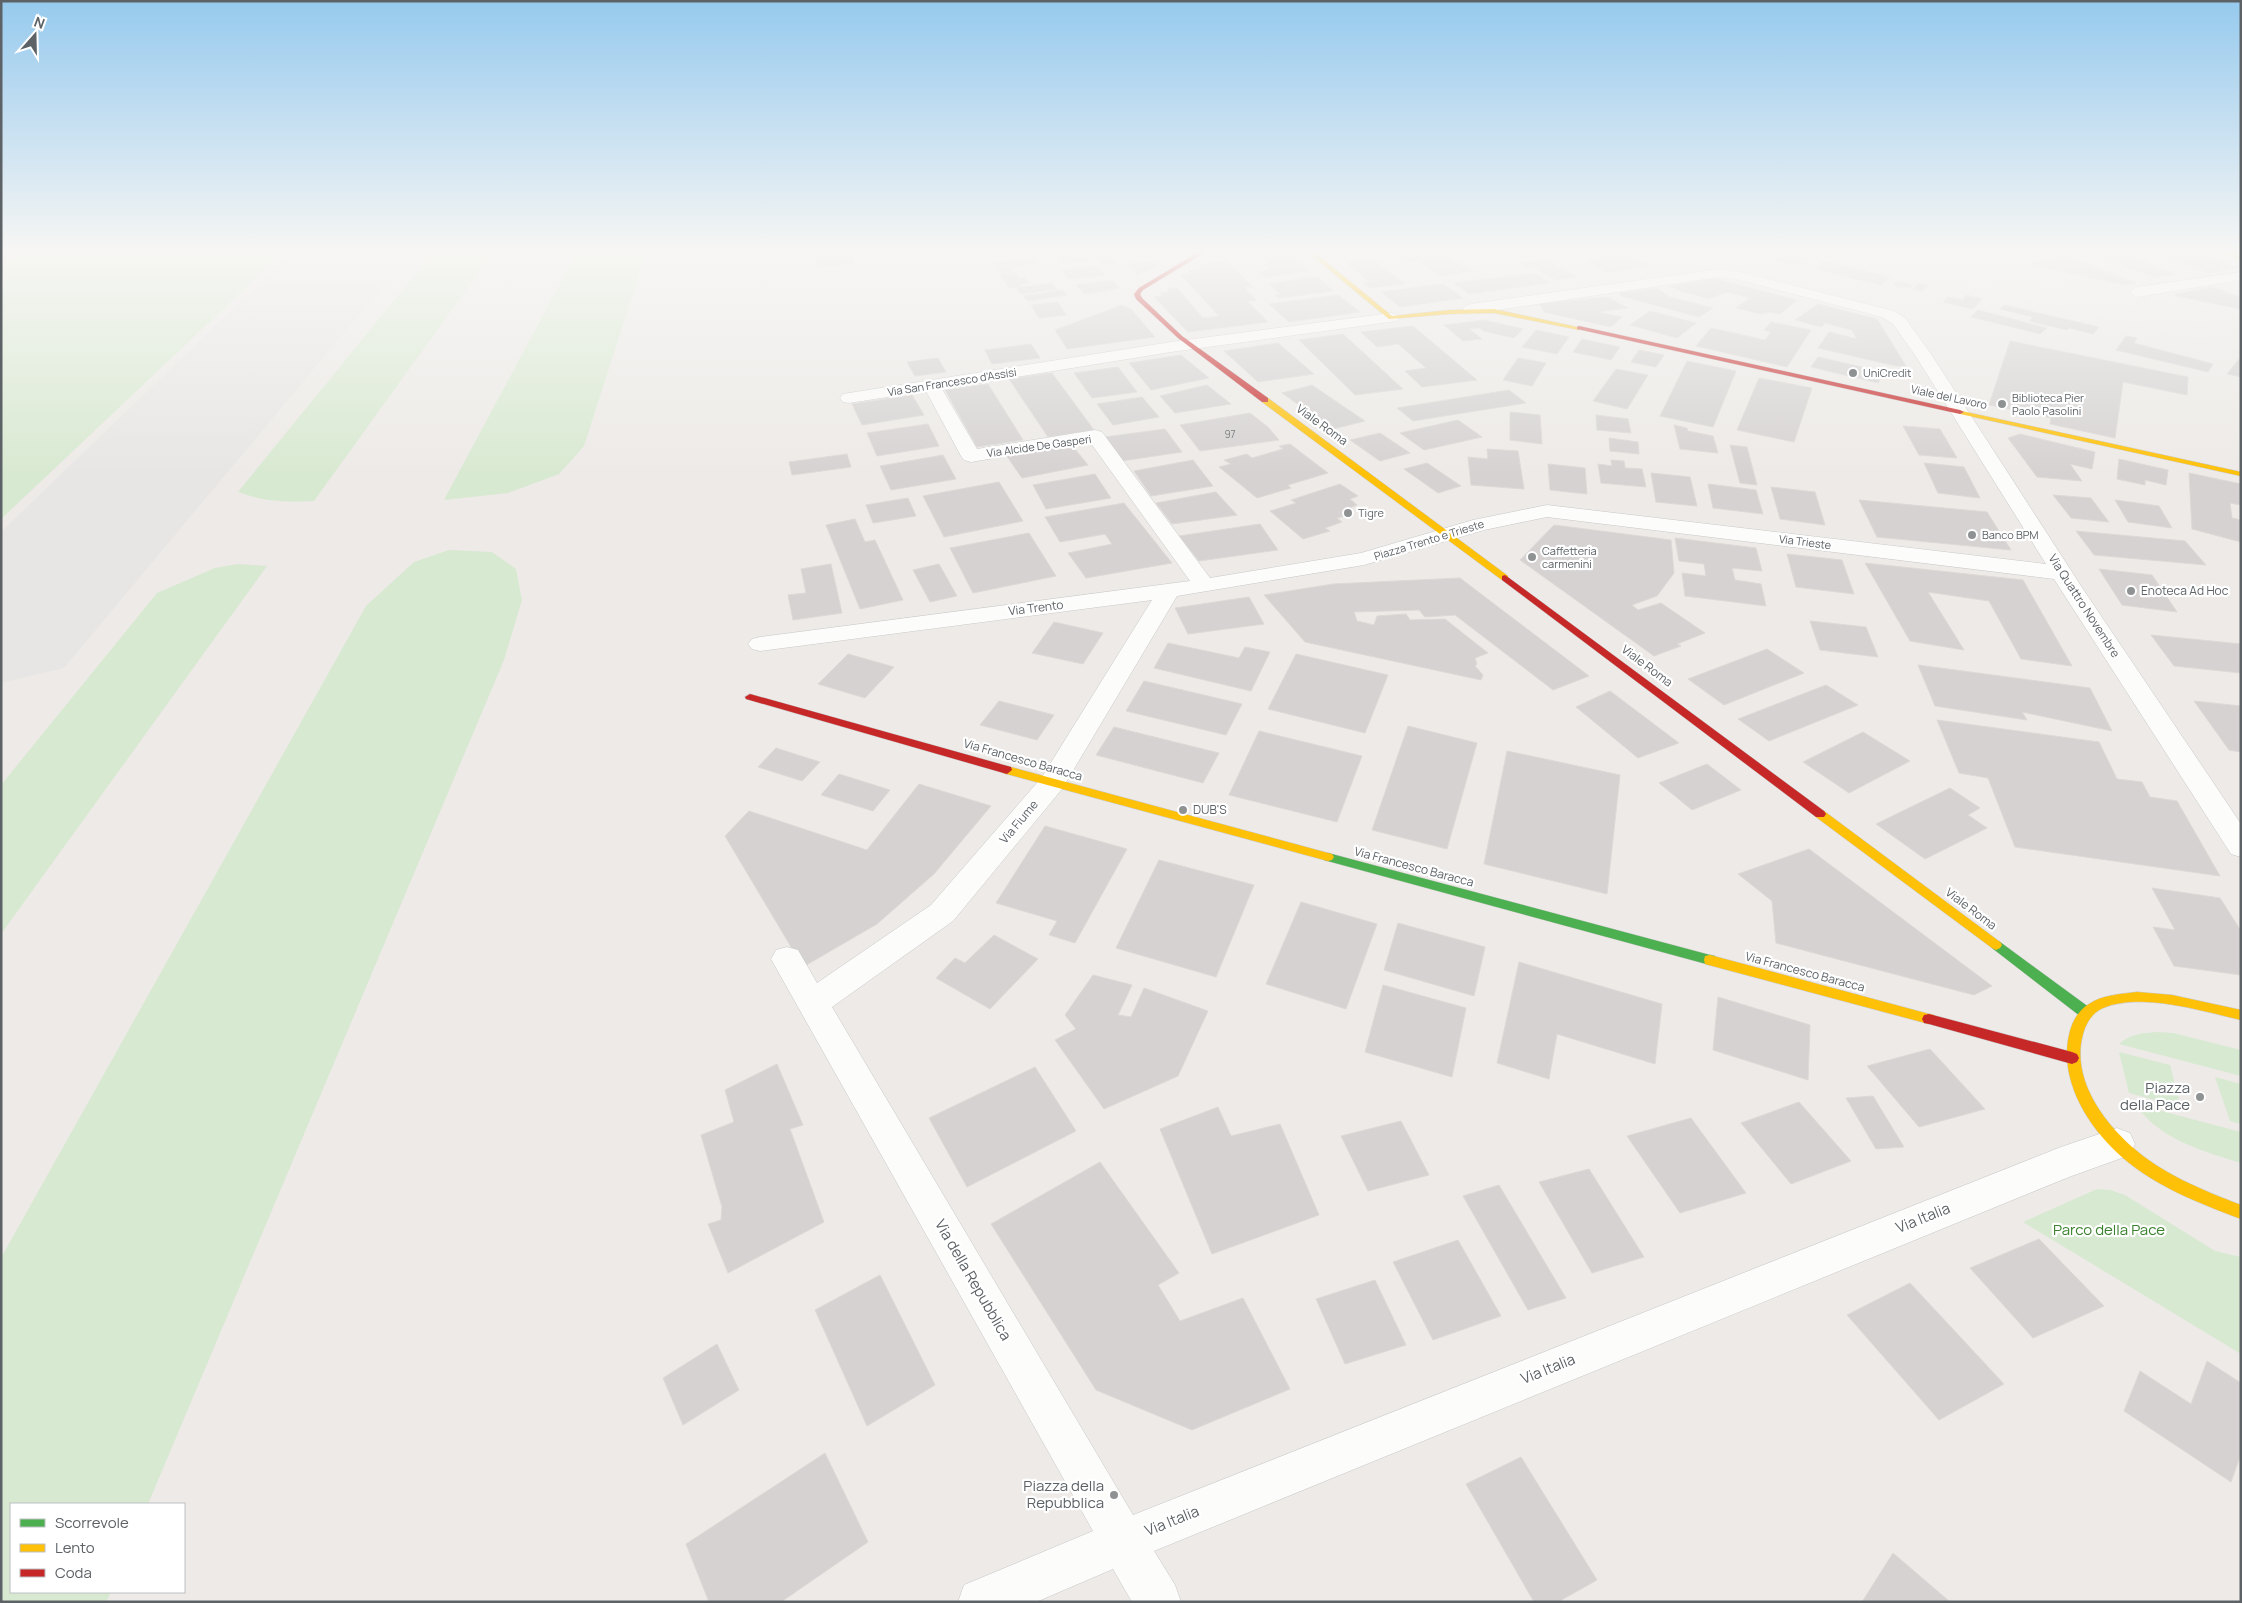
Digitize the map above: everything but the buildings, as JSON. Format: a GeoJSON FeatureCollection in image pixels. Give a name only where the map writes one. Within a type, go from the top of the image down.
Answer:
{"type":"FeatureCollection","features":[{"type":"Feature","properties":{"kind":"street","name":"Viale Roma"},"geometry":{"type":"LineString","coordinates":[[1168,325],[1190,345],[2085,1012]]}},
{"type":"Feature","properties":{"kind":"street","name":"Via San Francesco d'Assisi"},"geometry":{"type":"LineString","coordinates":[[849,398],[1190,345],[1340,325]]}},
{"type":"Feature","properties":{"kind":"street","name":"Viale del Lavoro"},"geometry":{"type":"LineString","coordinates":[[1565,325],[2241,474]]}},
{"type":"Feature","properties":{"kind":"street","name":"Via Quattro Novembre"},"geometry":{"type":"LineString","coordinates":[[1902,325],[1923,354],[2062,573],[2241,848]]}},
{"type":"Feature","properties":{"kind":"street","name":"Via Alcide De Gasperi"},"geometry":{"type":"LineString","coordinates":[[931,385],[970,456],[1095,436],[1204,585]]}},
{"type":"Feature","properties":{"kind":"street","name":"Piazza Trento e Trieste"},"geometry":{"type":"LineString","coordinates":[[1311,569],[1364,559],[1480,524],[1547,511]]}},
{"type":"Feature","properties":{"kind":"street","name":"Via Trieste"},"geometry":{"type":"LineString","coordinates":[[1547,511],[2062,573]]}},
{"type":"Feature","properties":{"kind":"street","name":"Via Trento"},"geometry":{"type":"LineString","coordinates":[[760,644],[1169,591],[1311,569]]}},
{"type":"Feature","properties":{"kind":"street","name":"Via Fiume"},"geometry":{"type":"LineString","coordinates":[[812,1003],[942,912],[1052,782],[1169,591]]}},
{"type":"Feature","properties":{"kind":"street","name":"Via Francesco Baracca"},"geometry":{"type":"LineString","coordinates":[[750,697],[1052,782],[2072,1058]]}},
{"type":"Feature","properties":{"kind":"street","name":"Via della Repubblica"},"geometry":{"type":"LineString","coordinates":[[787,959],[1158,1602]]}},
{"type":"Feature","properties":{"kind":"street"},"geometry":{"type":"LineString","coordinates":[[2241,1015],[2198,1005],[2151,998],[2116,1000],[2102,1003],[2085,1012],[2072,1044],[2072,1058],[2076,1075],[2090,1109],[2106,1133],[2117,1144],[2142,1164],[2167,1179],[2241,1212]]}},
{"type":"Feature","properties":{"kind":"street","name":"Via Italia"},"geometry":{"type":"LineString","coordinates":[[981,1602],[1124,1541],[2052,1166],[2117,1144]]}},
{"type":"Feature","properties":{"kind":"green space"},"geometry":{"type":"Polygon","coordinates":[[[1,325],[207,325],[1,519],[1,325]]]}},
{"type":"Feature","properties":{"kind":"green space"},"geometry":{"type":"Polygon","coordinates":[[[374,325],[441,325],[314,501],[276,501],[238,492],[374,325]]]}},
{"type":"Feature","properties":{"kind":"green space"},"geometry":{"type":"Polygon","coordinates":[[[538,325],[623,325],[584,446],[559,474],[508,493],[444,500],[538,325]]]}},
{"type":"Feature","properties":{"kind":"green space"},"geometry":{"type":"Polygon","coordinates":[[[449,550],[492,552],[516,569],[522,600],[504,660],[148,1503],[10,1503],[10,1593],[110,1593],[106,1602],[1,1602],[1,1258],[366,606],[414,562],[449,550]]]}},
{"type":"Feature","properties":{"kind":"green space"},"geometry":{"type":"Polygon","coordinates":[[[238,564],[267,566],[1,934],[1,785],[157,593],[215,568],[238,564]]]}},
{"type":"Feature","properties":{"kind":"green space"},"geometry":{"type":"Polygon","coordinates":[[[2157,1032],[2173,1033],[2241,1050],[2241,1076],[2119,1044],[2132,1036],[2157,1032]]]}},
{"type":"Feature","properties":{"kind":"green space"},"geometry":{"type":"Polygon","coordinates":[[[2119,1052],[2170,1065],[2181,1107],[2129,1093],[2119,1052]]]}},
{"type":"Feature","properties":{"kind":"green space"},"geometry":{"type":"Polygon","coordinates":[[[2215,1077],[2241,1084],[2241,1124],[2230,1121],[2215,1077]]]}},
{"type":"Feature","properties":{"kind":"green space"},"geometry":{"type":"Polygon","coordinates":[[[2135,1104],[2241,1132],[2241,1163],[2211,1154],[2169,1135],[2145,1116],[2135,1104]]]}},
{"type":"Feature","properties":{"kind":"green space","name":"Parco della Pace"},"geometry":{"type":"Polygon","coordinates":[[[2097,1189],[2110,1190],[2125,1195],[2215,1251],[2241,1257],[2241,1354],[2023,1222],[2097,1189]]]}},
{"type":"Feature","properties":{"kind":"runway"},"geometry":{"type":"LineString","coordinates":[[1,630],[286,325]]}},
{"type":"Feature","properties":{"kind":"railway"},"geometry":{"type":"LineString","coordinates":[[2123,325],[2241,352]]}},
{"type":"Feature","properties":{"kind":"railway"},"geometry":{"type":"LineString","coordinates":[[2195,325],[2241,335]]}},
{"type":"Feature","properties":{"kind":"traffic: fast"},"geometry":{"type":"LineString","coordinates":[[1328,857],[1710,960]]}},
{"type":"Feature","properties":{"kind":"traffic: fast"},"geometry":{"type":"LineString","coordinates":[[1996,945],[2085,1012]]}},
{"type":"Feature","properties":{"kind":"traffic: slow"},"geometry":{"type":"LineString","coordinates":[[1563,325],[1579,328]]}},
{"type":"Feature","properties":{"kind":"traffic: slow"},"geometry":{"type":"LineString","coordinates":[[1265,400],[1505,578]]}},
{"type":"Feature","properties":{"kind":"traffic: slow"},"geometry":{"type":"LineString","coordinates":[[1960,412],[2241,474]]}},
{"type":"Feature","properties":{"kind":"traffic: slow"},"geometry":{"type":"LineString","coordinates":[[1007,770],[1328,857]]}},
{"type":"Feature","properties":{"kind":"traffic: slow"},"geometry":{"type":"LineString","coordinates":[[1820,814],[1996,945]]}},
{"type":"Feature","properties":{"kind":"traffic: slow"},"geometry":{"type":"LineString","coordinates":[[1710,960],[1929,1019]]}},
{"type":"Feature","properties":{"kind":"traffic: slow"},"geometry":{"type":"LineString","coordinates":[[2241,1015],[2172,1000],[2154,998],[2119,999],[2102,1003],[2091,1009],[2080,1022],[2073,1043],[2076,1078],[2083,1095],[2092,1111],[2115,1140],[2127,1152],[2153,1171],[2196,1194],[2241,1212]]}},
{"type":"Feature","properties":{"kind":"traffic: jam"},"geometry":{"type":"LineString","coordinates":[[1167,325],[1180,337],[1265,400]]}},
{"type":"Feature","properties":{"kind":"traffic: jam"},"geometry":{"type":"LineString","coordinates":[[1579,328],[1960,412]]}},
{"type":"Feature","properties":{"kind":"traffic: jam"},"geometry":{"type":"LineString","coordinates":[[1505,578],[1820,814]]}},
{"type":"Feature","properties":{"kind":"traffic: jam"},"geometry":{"type":"LineString","coordinates":[[750,697],[1007,770]]}},
{"type":"Feature","properties":{"kind":"traffic: jam"},"geometry":{"type":"LineString","coordinates":[[1929,1019],[2072,1058]]}},
{"type":"Feature","properties":{"kind":"place","name":"UniCredit"},"geometry":{"type":"Point","coordinates":[1853,373]}},
{"type":"Feature","properties":{"kind":"place","name":"Biblioteca Pier Paolo Pasolini"},"geometry":{"type":"Point","coordinates":[2002,404]}},
{"type":"Feature","properties":{"kind":"place","name":"Tigre"},"geometry":{"type":"Point","coordinates":[1348,513]}},
{"type":"Feature","properties":{"kind":"place","name":"Banco BPM"},"geometry":{"type":"Point","coordinates":[1972,535]}},
{"type":"Feature","properties":{"kind":"place","name":"Caffetteria carmenini"},"geometry":{"type":"Point","coordinates":[1532,557]}},
{"type":"Feature","properties":{"kind":"place","name":"Enoteca Ad Hoc"},"geometry":{"type":"Point","coordinates":[2131,591]}},
{"type":"Feature","properties":{"kind":"place","name":"DUB'S"},"geometry":{"type":"Point","coordinates":[1183,810]}},
{"type":"Feature","properties":{"kind":"place","name":"Piazza della Pace"},"geometry":{"type":"Point","coordinates":[2200,1097]}},
{"type":"Feature","properties":{"kind":"place","name":"Piazza della Repubblica"},"geometry":{"type":"Point","coordinates":[1114,1495]}}]}
